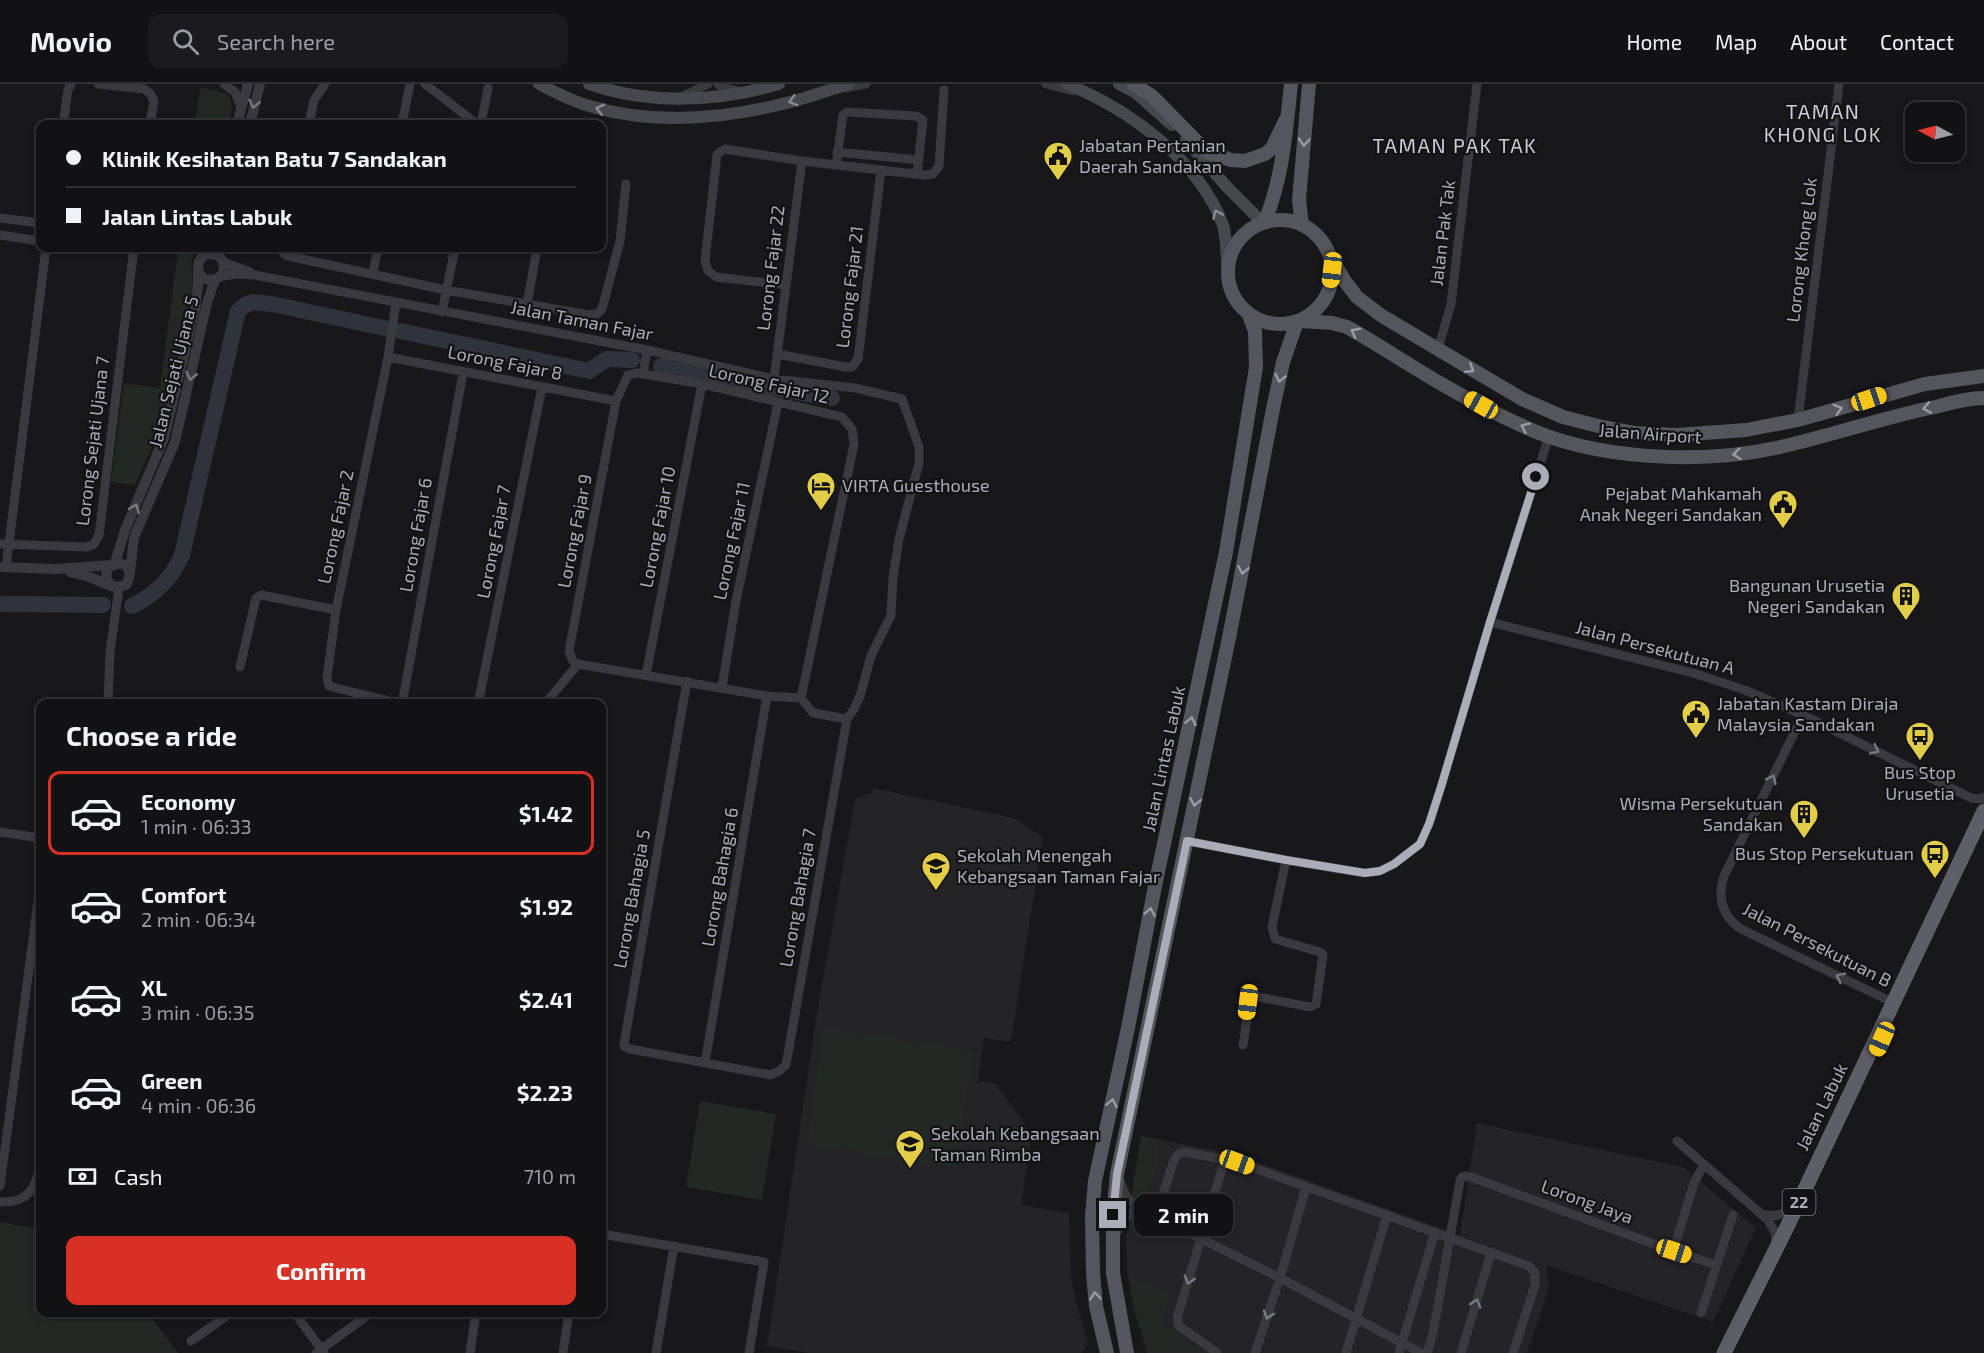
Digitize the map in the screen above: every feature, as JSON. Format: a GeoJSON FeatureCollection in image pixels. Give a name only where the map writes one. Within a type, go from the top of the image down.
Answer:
{"type":"FeatureCollection","features":[{"type":"Feature","properties":{"kind":"highway","name":"Jalan Labuk"},"geometry":{"type":"LineString","coordinates":[[1731,1353],[1756,1308],[1984,812]]}},
{"type":"Feature","properties":{"kind":"highway","name":"Jalan Labuk"},"geometry":{"type":"LineString","coordinates":[[1724,1353],[1984,823]]}},
{"type":"Feature","properties":{"kind":"main road"},"geometry":{"type":"LineString","coordinates":[[540,84],[584,105],[623,114],[668,117],[739,113],[780,105],[849,84]]}},
{"type":"Feature","properties":{"kind":"main road"},"geometry":{"type":"LineString","coordinates":[[589,84],[607,90],[676,99],[721,97],[779,84]]}},
{"type":"Feature","properties":{"kind":"main road"},"geometry":{"type":"LineString","coordinates":[[1067,84],[1086,92],[1137,123],[1185,164],[1206,191],[1224,228],[1228,271],[1230,288],[1237,303],[1249,315],[1263,322],[1279,325],[1299,322],[1314,312],[1324,300],[1330,286],[1332,270],[1330,255],[1319,237],[1290,220],[1264,221],[1248,231],[1237,242],[1230,255],[1228,271]]}},
{"type":"Feature","properties":{"kind":"main road"},"geometry":{"type":"LineString","coordinates":[[1119,84],[1136,93],[1169,122],[1228,188],[1264,221]]}},
{"type":"Feature","properties":{"kind":"main road"},"geometry":{"type":"LineString","coordinates":[[1133,84],[1152,96],[1207,152],[1231,160],[1245,161],[1265,154],[1272,148],[1287,117]]}},
{"type":"Feature","properties":{"kind":"main road"},"geometry":{"type":"LineString","coordinates":[[1264,221],[1272,204],[1282,163],[1291,84]]}},
{"type":"Feature","properties":{"kind":"main road"},"geometry":{"type":"LineString","coordinates":[[1302,225],[1299,200],[1309,84]]}},
{"type":"Feature","properties":{"kind":"main road","name":"Jalan Airport"},"geometry":{"type":"LineString","coordinates":[[1330,255],[1357,297],[1382,315],[1539,408],[1602,427],[1651,434],[1701,434],[1746,430],[1798,420],[1925,384],[1984,376]]}},
{"type":"Feature","properties":{"kind":"main road","name":"Jalan Lintas Labuk"},"geometry":{"type":"LineString","coordinates":[[1107,1353],[1096,1306],[1093,1273],[1092,1216],[1095,1181],[1226,552],[1256,367],[1255,331],[1249,315]]}},
{"type":"Feature","properties":{"kind":"main road"},"geometry":{"type":"LineString","coordinates":[[1127,1353],[1115,1291],[1112,1243],[1117,1174],[1248,547],[1273,409],[1285,355],[1299,322]]}},
{"type":"Feature","properties":{"kind":"main road","name":"Jalan Airport"},"geometry":{"type":"LineString","coordinates":[[1299,322],[1325,322],[1347,327],[1452,389],[1521,425],[1549,436],[1594,448],[1635,454],[1703,456],[1750,453],[1800,442],[1896,415],[1971,398],[1984,398]]}},
{"type":"Feature","properties":{"kind":"street"},"geometry":{"type":"LineString","coordinates":[[64,120],[70,84]]}},
{"type":"Feature","properties":{"kind":"street"},"geometry":{"type":"LineString","coordinates":[[98,84],[144,89],[150,93],[154,101],[151,120]]}},
{"type":"Feature","properties":{"kind":"street"},"geometry":{"type":"LineString","coordinates":[[224,84],[234,92],[241,106]]}},
{"type":"Feature","properties":{"kind":"street"},"geometry":{"type":"LineString","coordinates":[[238,120],[248,84]]}},
{"type":"Feature","properties":{"kind":"street"},"geometry":{"type":"LineString","coordinates":[[251,120],[260,84]]}},
{"type":"Feature","properties":{"kind":"street"},"geometry":{"type":"LineString","coordinates":[[310,120],[314,100],[325,84]]}},
{"type":"Feature","properties":{"kind":"street"},"geometry":{"type":"LineString","coordinates":[[403,120],[410,84]]}},
{"type":"Feature","properties":{"kind":"street"},"geometry":{"type":"LineString","coordinates":[[425,84],[474,120]]}},
{"type":"Feature","properties":{"kind":"street"},"geometry":{"type":"LineString","coordinates":[[676,99],[708,84]]}},
{"type":"Feature","properties":{"kind":"street"},"geometry":{"type":"LineString","coordinates":[[718,84],[724,88],[742,92]]}},
{"type":"Feature","properties":{"kind":"street"},"geometry":{"type":"LineString","coordinates":[[820,93],[866,84]]}},
{"type":"Feature","properties":{"kind":"street"},"geometry":{"type":"LineString","coordinates":[[1046,84],[1065,88],[1114,108]]}},
{"type":"Feature","properties":{"kind":"street","name":"Jalan Pak Tak"},"geometry":{"type":"LineString","coordinates":[[1438,349],[1451,304],[1477,84]]}},
{"type":"Feature","properties":{"kind":"street","name":"Lorong Khong Lok"},"geometry":{"type":"LineString","coordinates":[[1798,420],[1839,84]]}},
{"type":"Feature","properties":{"kind":"street"},"geometry":{"type":"LineString","coordinates":[[785,285],[716,277],[708,271],[705,261],[717,155],[724,149],[802,161],[933,174],[939,166],[944,86]]}},
{"type":"Feature","properties":{"kind":"street"},"geometry":{"type":"LineString","coordinates":[[480,120],[488,88]]}},
{"type":"Feature","properties":{"kind":"street"},"geometry":{"type":"LineString","coordinates":[[836,165],[840,122],[847,112],[916,116],[923,120],[918,174]]}},
{"type":"Feature","properties":{"kind":"street"},"geometry":{"type":"LineString","coordinates":[[837,152],[919,160]]}},
{"type":"Feature","properties":{"kind":"street","name":"Lorong Fajar 22"},"geometry":{"type":"LineString","coordinates":[[774,379],[802,161]]}},
{"type":"Feature","properties":{"kind":"street","name":"Lorong Fajar 21"},"geometry":{"type":"LineString","coordinates":[[777,354],[846,367],[852,367],[858,359],[881,170]]}},
{"type":"Feature","properties":{"kind":"street"},"geometry":{"type":"LineString","coordinates":[[284,252],[288,256],[446,290],[527,305],[590,315],[597,314],[602,309],[620,241],[626,184]]}},
{"type":"Feature","properties":{"kind":"street"},"geometry":{"type":"LineString","coordinates":[[0,218],[36,222]]}},
{"type":"Feature","properties":{"kind":"street"},"geometry":{"type":"LineString","coordinates":[[0,235],[36,240]]}},
{"type":"Feature","properties":{"kind":"street"},"geometry":{"type":"LineString","coordinates":[[45,252],[4,544],[3,567],[55,569],[124,564],[130,573],[126,585],[115,587],[89,577],[55,569]]}},
{"type":"Feature","properties":{"kind":"street","name":"Lorong Sejati Ujana 7"},"geometry":{"type":"LineString","coordinates":[[4,544],[87,547],[94,544],[99,535],[134,252]]}},
{"type":"Feature","properties":{"kind":"street"},"geometry":{"type":"LineString","coordinates":[[205,252],[199,261],[198,270],[203,277],[217,278],[235,274],[255,274]]}},
{"type":"Feature","properties":{"kind":"street"},"geometry":{"type":"LineString","coordinates":[[373,273],[377,252]]}},
{"type":"Feature","properties":{"kind":"street"},"geometry":{"type":"LineString","coordinates":[[442,312],[454,252]]}},
{"type":"Feature","properties":{"kind":"street"},"geometry":{"type":"LineString","coordinates":[[527,305],[536,252]]}},
{"type":"Feature","properties":{"kind":"street"},"geometry":{"type":"LineString","coordinates":[[201,258],[213,254],[222,256],[255,274]]}},
{"type":"Feature","properties":{"kind":"street"},"geometry":{"type":"LineString","coordinates":[[217,278],[223,270],[222,256]]}},
{"type":"Feature","properties":{"kind":"street","name":"Jalan Sejati Ujana 5"},"geometry":{"type":"LineString","coordinates":[[113,564],[164,438],[195,309],[198,270]]}},
{"type":"Feature","properties":{"kind":"street","name":"Jalan Taman Fajar"},"geometry":{"type":"LineString","coordinates":[[255,274],[647,350],[774,379],[855,388],[902,399]]}},
{"type":"Feature","properties":{"kind":"street","name":"Jalan Sejati Ujana 5"},"geometry":{"type":"LineString","coordinates":[[130,573],[131,548],[135,535],[168,460],[180,426],[207,303],[217,278]]}},
{"type":"Feature","properties":{"kind":"street","name":"Lorong Fajar 2"},"geometry":{"type":"LineString","coordinates":[[382,699],[329,686],[327,677],[336,610],[388,357],[396,303]]}},
{"type":"Feature","properties":{"kind":"street"},"geometry":{"type":"LineString","coordinates":[[616,401],[628,375],[643,374],[647,350]]}},
{"type":"Feature","properties":{"kind":"street","name":"Lorong Fajar 8"},"geometry":{"type":"LineString","coordinates":[[388,357],[616,401]]}},
{"type":"Feature","properties":{"kind":"street","name":"Lorong Fajar 6"},"geometry":{"type":"LineString","coordinates":[[403,699],[463,373]]}},
{"type":"Feature","properties":{"kind":"street","name":"Lorong Fajar 12"},"geometry":{"type":"LineString","coordinates":[[643,374],[702,384],[842,417],[852,429],[854,444],[801,698]]}},
{"type":"Feature","properties":{"kind":"street","name":"Lorong Fajar 10"},"geometry":{"type":"LineString","coordinates":[[646,675],[702,384]]}},
{"type":"Feature","properties":{"kind":"street","name":"Lorong Fajar 7"},"geometry":{"type":"LineString","coordinates":[[479,699],[542,387]]}},
{"type":"Feature","properties":{"kind":"street","name":"Lorong Bahagia 7"},"geometry":{"type":"LineString","coordinates":[[771,1075],[786,1065],[847,719],[855,709],[872,656],[891,615],[898,539],[919,463],[919,447],[902,399]]}},
{"type":"Feature","properties":{"kind":"street","name":"Lorong Fajar 9"},"geometry":{"type":"LineString","coordinates":[[578,664],[573,661],[569,651],[616,401]]}},
{"type":"Feature","properties":{"kind":"street","name":"Lorong Fajar 11"},"geometry":{"type":"LineString","coordinates":[[722,687],[736,601],[778,403]]}},
{"type":"Feature","properties":{"kind":"street"},"geometry":{"type":"LineString","coordinates":[[1187,841],[1352,872],[1380,871],[1394,864],[1420,844],[1441,787],[1549,436]]}},
{"type":"Feature","properties":{"kind":"street"},"geometry":{"type":"LineString","coordinates":[[108,699],[115,587],[106,575],[106,571],[113,564]]}},
{"type":"Feature","properties":{"kind":"street"},"geometry":{"type":"LineString","coordinates":[[240,667],[256,598],[261,595],[336,610]]}},
{"type":"Feature","properties":{"kind":"street","name":"Jalan Persekutuan A"},"geometry":{"type":"LineString","coordinates":[[1490,622],[1693,673],[1745,690],[1803,715],[1971,798],[1984,797]]}},
{"type":"Feature","properties":{"kind":"street"},"geometry":{"type":"LineString","coordinates":[[549,699],[578,664],[767,696],[801,698],[813,713],[847,719]]}},
{"type":"Feature","properties":{"kind":"street","name":"Lorong Bahagia 5"},"geometry":{"type":"LineString","coordinates":[[687,681],[624,1044],[630,1049],[771,1075]]}},
{"type":"Feature","properties":{"kind":"street","name":"Lorong Bahagia 6"},"geometry":{"type":"LineString","coordinates":[[705,1063],[767,696]]}},
{"type":"Feature","properties":{"kind":"street","name":"Jalan Persekutuan B"},"geometry":{"type":"LineString","coordinates":[[1803,715],[1725,876],[1721,888],[1723,906],[1727,916],[1741,929],[1895,1004]]}},
{"type":"Feature","properties":{"kind":"street"},"geometry":{"type":"LineString","coordinates":[[0,832],[36,837]]}},
{"type":"Feature","properties":{"kind":"street"},"geometry":{"type":"LineString","coordinates":[[1243,1045],[1250,998],[1253,996],[1311,1007],[1316,1004],[1323,955],[1320,952],[1275,939],[1273,934],[1272,927],[1286,860]]}},
{"type":"Feature","properties":{"kind":"street"},"geometry":{"type":"LineString","coordinates":[[0,1186],[36,917]]}},
{"type":"Feature","properties":{"kind":"street"},"geometry":{"type":"LineString","coordinates":[[1677,1141],[1773,1226],[1774,1252]]}},
{"type":"Feature","properties":{"kind":"street"},"geometry":{"type":"LineString","coordinates":[[1156,1216],[1174,1160],[1178,1154],[1185,1152],[1225,1159],[1529,1266],[1535,1273],[1535,1284],[1513,1353]]}},
{"type":"Feature","properties":{"kind":"street"},"geometry":{"type":"LineString","coordinates":[[1216,1353],[1177,1323],[1225,1159]]}},
{"type":"Feature","properties":{"kind":"street"},"geometry":{"type":"LineString","coordinates":[[1704,1164],[1694,1183],[1674,1251],[1716,1265]]}},
{"type":"Feature","properties":{"kind":"street"},"geometry":{"type":"LineString","coordinates":[[1117,1174],[1127,1198],[1141,1209],[1203,1238],[1421,1353]]}},
{"type":"Feature","properties":{"kind":"street","name":"Lorong Jaya"},"geometry":{"type":"LineString","coordinates":[[1451,1239],[1460,1181],[1462,1177],[1468,1176],[1674,1251]]}},
{"type":"Feature","properties":{"kind":"street"},"geometry":{"type":"LineString","coordinates":[[0,1202],[16,1202],[31,1191],[36,1182]]}},
{"type":"Feature","properties":{"kind":"street"},"geometry":{"type":"LineString","coordinates":[[1255,1353],[1280,1278],[1306,1186]]}},
{"type":"Feature","properties":{"kind":"street"},"geometry":{"type":"LineString","coordinates":[[1761,1214],[1773,1217],[1780,1215],[1792,1209],[1800,1200]]}},
{"type":"Feature","properties":{"kind":"street"},"geometry":{"type":"LineString","coordinates":[[1112,1243],[1126,1216],[1141,1209]]}},
{"type":"Feature","properties":{"kind":"street"},"geometry":{"type":"LineString","coordinates":[[1346,1353],[1387,1215]]}},
{"type":"Feature","properties":{"kind":"street"},"geometry":{"type":"LineString","coordinates":[[1701,1313],[1733,1215]]}},
{"type":"Feature","properties":{"kind":"street"},"geometry":{"type":"LineString","coordinates":[[1399,1353],[1435,1232]]}},
{"type":"Feature","properties":{"kind":"street"},"geometry":{"type":"LineString","coordinates":[[606,1235],[764,1262],[749,1353]]}},
{"type":"Feature","properties":{"kind":"street"},"geometry":{"type":"LineString","coordinates":[[1427,1353],[1451,1239]]}},
{"type":"Feature","properties":{"kind":"street"},"geometry":{"type":"LineString","coordinates":[[656,1353],[674,1246]]}},
{"type":"Feature","properties":{"kind":"street"},"geometry":{"type":"LineString","coordinates":[[1461,1353],[1491,1253]]}},
{"type":"Feature","properties":{"kind":"street"},"geometry":{"type":"LineString","coordinates":[[190,1341],[225,1317]]}},
{"type":"Feature","properties":{"kind":"street"},"geometry":{"type":"LineString","coordinates":[[297,1317],[320,1352],[366,1317]]}},
{"type":"Feature","properties":{"kind":"street"},"geometry":{"type":"LineString","coordinates":[[470,1353],[475,1317]]}},
{"type":"Feature","properties":{"kind":"street"},"geometry":{"type":"LineString","coordinates":[[563,1353],[568,1317]]}},
{"type":"Feature","properties":{"kind":"shaded area"},"geometry":{"type":"Polygon","coordinates":[[[200,88],[224,93],[231,100],[230,120],[196,120],[200,88]]]}},
{"type":"Feature","properties":{"kind":"shaded area"},"geometry":{"type":"Polygon","coordinates":[[[178,252],[195,252],[191,261],[193,287],[154,443],[135,485],[111,482],[124,383],[160,388],[178,252]]]}},
{"type":"Feature","properties":{"kind":"shaded area","name":"Sekolah Kebangsaan Taman Rimba"},"geometry":{"type":"Polygon","coordinates":[[[873,788],[1014,818],[1043,837],[1011,1042],[984,1038],[978,1081],[996,1084],[1032,1134],[1021,1205],[1069,1213],[1071,1276],[1088,1343],[1082,1353],[810,1353],[767,1346],[817,1013],[855,800],[872,792],[873,788]]]}},
{"type":"Feature","properties":{"kind":"shaded area"},"geometry":{"type":"Polygon","coordinates":[[[824,1028],[973,1051],[955,1167],[807,1144],[824,1028]]]}},
{"type":"Feature","properties":{"kind":"shaded area"},"geometry":{"type":"Polygon","coordinates":[[[700,1101],[776,1114],[762,1200],[686,1187],[700,1101]]]}},
{"type":"Feature","properties":{"kind":"shaded area"},"geometry":{"type":"Polygon","coordinates":[[[1477,1123],[1683,1167],[1756,1228],[1713,1322],[1546,1265],[1549,1288],[1527,1353],[1147,1353],[1133,1304],[1127,1271],[1126,1234],[1141,1136],[1231,1153],[1460,1235],[1477,1123]]]}},
{"type":"Feature","properties":{"kind":"shaded area"},"geometry":{"type":"Polygon","coordinates":[[[1141,1136],[1160,1140],[1157,1153],[1160,1154],[1146,1205],[1131,1198],[1141,1136]]]}},
{"type":"Feature","properties":{"kind":"shaded area"},"geometry":{"type":"Polygon","coordinates":[[[0,1222],[36,1228],[36,1317],[151,1317],[178,1353],[0,1353],[0,1222]]]}},
{"type":"Feature","properties":{"kind":"shaded area"},"geometry":{"type":"Polygon","coordinates":[[[1129,1280],[1170,1293],[1161,1322],[1206,1353],[1147,1353],[1133,1304],[1129,1280]]]}},
{"type":"Feature","properties":{"kind":"waterway"},"geometry":{"type":"LineString","coordinates":[[132,606],[148,597],[162,585],[182,555],[238,311],[253,302],[272,304],[384,328]]}},
{"type":"Feature","properties":{"kind":"waterway"},"geometry":{"type":"LineString","coordinates":[[400,331],[589,371],[607,359],[632,360]]}},
{"type":"Feature","properties":{"kind":"waterway"},"geometry":{"type":"LineString","coordinates":[[661,366],[832,398]]}},
{"type":"Feature","properties":{"kind":"waterway"},"geometry":{"type":"LineString","coordinates":[[0,604],[103,605]]}},
{"type":"Feature","properties":{"kind":"place","name":"Jabatan Pertanian Daerah Sandakan"},"geometry":{"type":"Point","coordinates":[1058,182]}},
{"type":"Feature","properties":{"kind":"place","name":"VIRTA Guesthouse"},"geometry":{"type":"Point","coordinates":[821,512]}},
{"type":"Feature","properties":{"kind":"place","name":"Pejabat Mahkamah Anak Negeri Sandakan"},"geometry":{"type":"Point","coordinates":[1783,530]}},
{"type":"Feature","properties":{"kind":"place","name":"Bangunan Urusetia Negeri Sandakan"},"geometry":{"type":"Point","coordinates":[1906,622]}},
{"type":"Feature","properties":{"kind":"place","name":"Jabatan Kastam Diraja Malaysia Sandakan"},"geometry":{"type":"Point","coordinates":[1696,740]}},
{"type":"Feature","properties":{"kind":"place","name":"Bus Stop Urusetia"},"geometry":{"type":"Point","coordinates":[1920,762]}},
{"type":"Feature","properties":{"kind":"place","name":"Wisma Persekutuan Sandakan"},"geometry":{"type":"Point","coordinates":[1804,840]}},
{"type":"Feature","properties":{"kind":"place","name":"Bus Stop Persekutuan"},"geometry":{"type":"Point","coordinates":[1935,880]}},
{"type":"Feature","properties":{"kind":"place","name":"Sekolah Menengah Kebangsaan Taman Fajar"},"geometry":{"type":"Point","coordinates":[936,892]}},
{"type":"Feature","properties":{"kind":"place","name":"Sekolah Kebangsaan Taman Rimba"},"geometry":{"type":"Point","coordinates":[910,1170]}},
{"type":"Feature","properties":{"kind":"district","name":"TAMAN KHONG LOK"},"geometry":{"type":"Point","coordinates":[1823,124]}},
{"type":"Feature","properties":{"kind":"district","name":"TAMAN PAK TAK"},"geometry":{"type":"Point","coordinates":[1455,146]}},
{"type":"Feature","properties":{"kind":"route"},"geometry":{"type":"LineString","coordinates":[[1113,1215],[1117,1174],[1187,841],[1365,873],[1380,871],[1394,864],[1420,844],[1441,787],[1536,477]]}}]}
